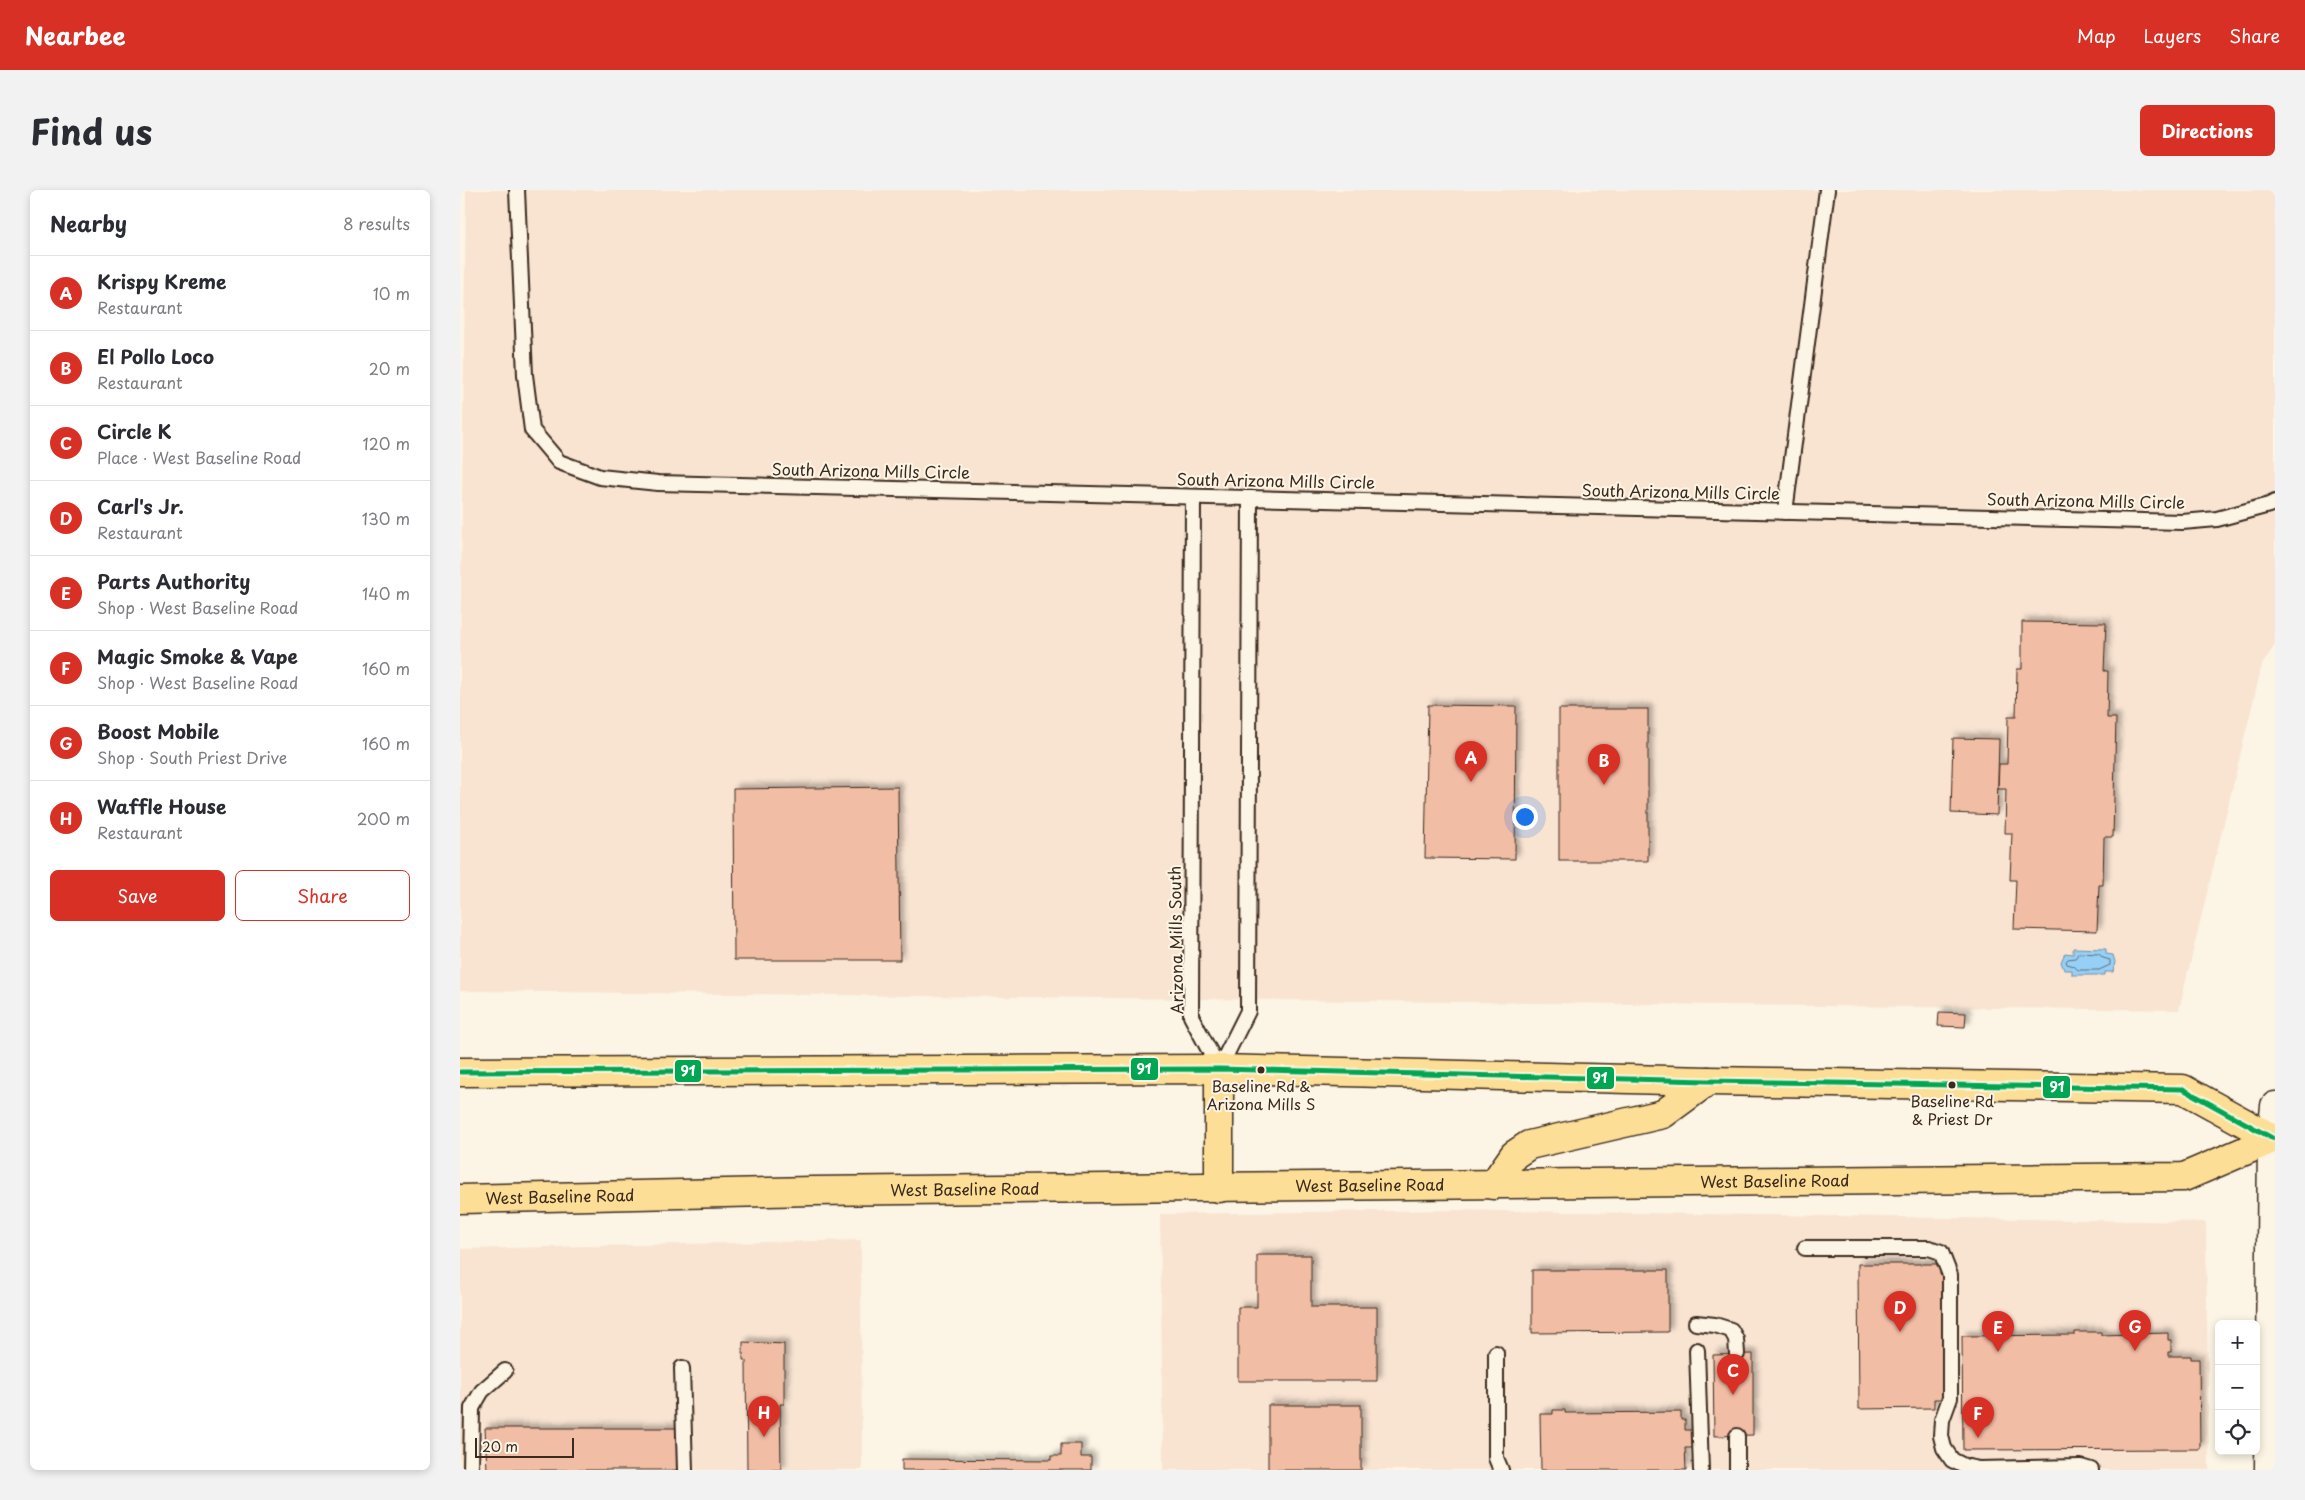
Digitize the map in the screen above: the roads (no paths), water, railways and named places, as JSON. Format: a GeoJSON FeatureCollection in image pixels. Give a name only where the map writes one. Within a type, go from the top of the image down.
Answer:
{"type":"FeatureCollection","features":[{"type":"Feature","properties":{"kind":"main road"},"geometry":{"type":"LineString","coordinates":[[1219,1069],[1219,1188]]}},
{"type":"Feature","properties":{"kind":"main road"},"geometry":{"type":"LineString","coordinates":[[460,1072],[1219,1069],[1708,1081],[2183,1089],[2274,1138]]}},
{"type":"Feature","properties":{"kind":"main road"},"geometry":{"type":"LineString","coordinates":[[1493,1185],[1514,1156],[1529,1145],[1663,1114],[1708,1081]]}},
{"type":"Feature","properties":{"kind":"main road","name":"West Baseline Road"},"geometry":{"type":"LineString","coordinates":[[460,1199],[812,1191],[2184,1178],[2274,1138]]}},
{"type":"Feature","properties":{"kind":"street"},"geometry":{"type":"LineString","coordinates":[[2269,1470],[2275,1106]]}},
{"type":"Feature","properties":{"kind":"lane","name":"South Arizona Mills Circle"},"geometry":{"type":"LineString","coordinates":[[517,190],[525,375],[532,430],[559,462],[600,477],[658,484],[2182,522],[2217,519],[2269,506],[2275,502]]}},
{"type":"Feature","properties":{"kind":"lane"},"geometry":{"type":"LineString","coordinates":[[1785,512],[1827,190]]}},
{"type":"Feature","properties":{"kind":"lane","name":"Arizona Mills South"},"geometry":{"type":"LineString","coordinates":[[1193,497],[1191,1016],[1219,1069]]}},
{"type":"Feature","properties":{"kind":"lane"},"geometry":{"type":"LineString","coordinates":[[1219,1069],[1248,1011],[1250,498]]}},
{"type":"Feature","properties":{"kind":"lane"},"geometry":{"type":"LineString","coordinates":[[1804,1248],[1929,1248],[1941,1252],[1950,1275],[1950,1398],[1942,1420],[1941,1436],[1944,1448],[1952,1460],[1964,1466],[1979,1469],[2081,1467],[2092,1470]]}},
{"type":"Feature","properties":{"kind":"lane"},"geometry":{"type":"LineString","coordinates":[[1696,1323],[1715,1325],[1731,1330],[1736,1339],[1737,1354]]}},
{"type":"Feature","properties":{"kind":"lane"},"geometry":{"type":"LineString","coordinates":[[1697,1350],[1701,1470]]}},
{"type":"Feature","properties":{"kind":"lane"},"geometry":{"type":"LineString","coordinates":[[1496,1353],[1496,1458],[1501,1470]]}},
{"type":"Feature","properties":{"kind":"lane"},"geometry":{"type":"LineString","coordinates":[[682,1368],[685,1470]]}},
{"type":"Feature","properties":{"kind":"lane"},"geometry":{"type":"LineString","coordinates":[[471,1470],[472,1408],[482,1391],[505,1371]]}},
{"type":"Feature","properties":{"kind":"lane"},"geometry":{"type":"LineString","coordinates":[[1737,1436],[1738,1470]]}},
{"type":"Feature","properties":{"kind":"water"},"geometry":{"type":"Polygon","coordinates":[[[2073,948],[2106,949],[2106,954],[2113,955],[2115,962],[2113,972],[2105,972],[2105,975],[2072,975],[2072,970],[2064,970],[2061,962],[2065,953],[2073,954],[2073,948]]]}},
{"type":"Feature","properties":{"kind":"place","name":"Krispy Kreme"},"geometry":{"type":"Point","coordinates":[1471,782]}},
{"type":"Feature","properties":{"kind":"place","name":"El Pollo Loco"},"geometry":{"type":"Point","coordinates":[1604,785]}},
{"type":"Feature","properties":{"kind":"place","name":"Baseline Rd & Arizona Mills S"},"geometry":{"type":"Point","coordinates":[1261,1070]}},
{"type":"Feature","properties":{"kind":"place","name":"Baseline Rd & Priest Dr"},"geometry":{"type":"Point","coordinates":[1952,1085]}},
{"type":"Feature","properties":{"kind":"place","name":"Carl's Jr."},"geometry":{"type":"Point","coordinates":[1900,1332]}},
{"type":"Feature","properties":{"kind":"place","name":"Boost Mobile"},"geometry":{"type":"Point","coordinates":[2135,1351]}},
{"type":"Feature","properties":{"kind":"place","name":"Parts Authority"},"geometry":{"type":"Point","coordinates":[1998,1352]}},
{"type":"Feature","properties":{"kind":"place","name":"Circle K"},"geometry":{"type":"Point","coordinates":[1733,1395]}},
{"type":"Feature","properties":{"kind":"place","name":"Waffle House"},"geometry":{"type":"Point","coordinates":[764,1437]}},
{"type":"Feature","properties":{"kind":"place","name":"Magic Smoke & Vape"},"geometry":{"type":"Point","coordinates":[1978,1438]}}]}
